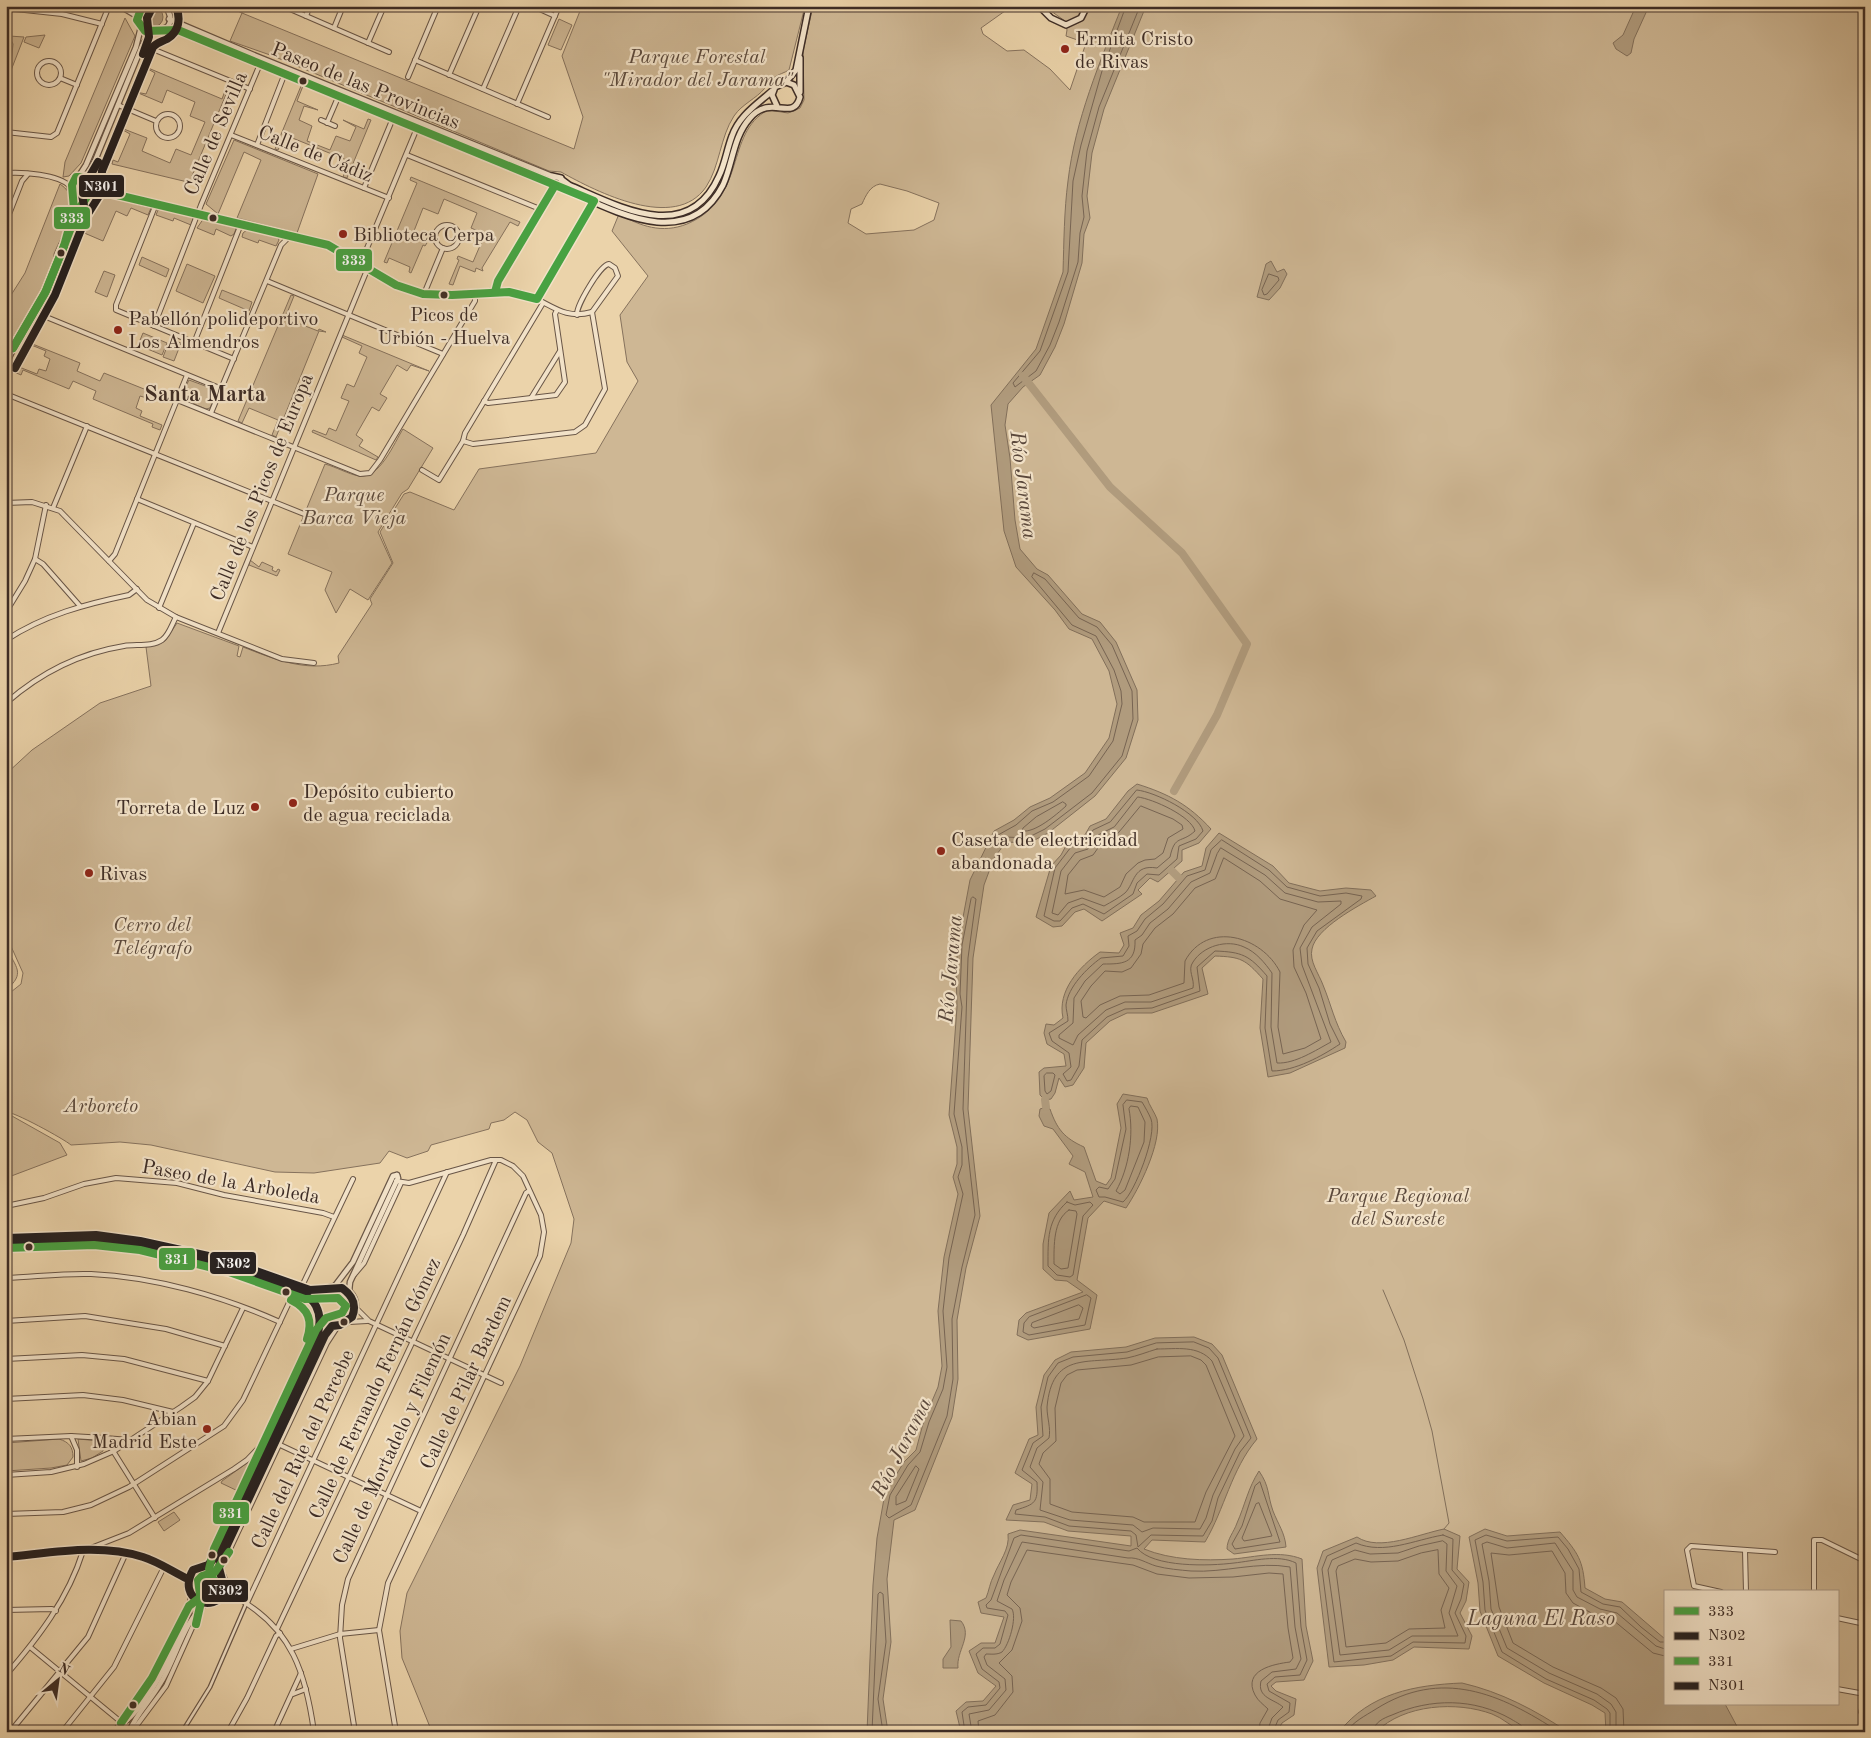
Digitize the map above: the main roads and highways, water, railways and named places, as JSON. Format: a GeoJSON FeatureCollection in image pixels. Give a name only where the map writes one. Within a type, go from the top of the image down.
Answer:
{"type":"FeatureCollection","features":[{"type":"Feature","properties":{"kind":"main road"},"geometry":{"type":"LineString","coordinates":[[786,82],[796,70],[810,6]]}},
{"type":"Feature","properties":{"kind":"main road"},"geometry":{"type":"LineString","coordinates":[[1039,6],[1051,18],[1066,25],[1081,18],[1087,6]]}},
{"type":"Feature","properties":{"kind":"main road"},"geometry":{"type":"LineString","coordinates":[[773,91],[773,99],[777,106],[783,109],[792,108],[799,102],[800,48]]}},
{"type":"Feature","properties":{"kind":"main road"},"geometry":{"type":"LineString","coordinates":[[561,179],[554,186],[550,180],[552,176],[558,175],[569,185],[640,213],[664,217],[686,211],[703,200],[716,184],[738,123],[756,104],[773,91],[778,84],[786,82],[794,84],[800,92]]}},
{"type":"Feature","properties":{"kind":"main road","name":"Paseo de las Provincias"},"geometry":{"type":"LineString","coordinates":[[554,186],[648,222],[673,222],[696,214],[707,206],[722,186],[738,137],[751,117],[765,106],[777,106]]}},
{"type":"Feature","properties":{"kind":"water"},"geometry":{"type":"Polygon","coordinates":[[[1122,6],[1146,6],[1104,109],[1092,153],[1087,196],[1090,218],[1084,234],[1082,263],[1064,324],[1055,347],[1040,375],[1023,387],[1008,404],[1005,425],[1020,549],[1037,569],[1048,575],[1082,614],[1100,622],[1116,642],[1137,690],[1138,720],[1126,758],[1095,796],[1048,833],[1029,843],[1006,842],[994,858],[984,885],[973,958],[968,1109],[980,1216],[966,1268],[957,1320],[958,1379],[952,1417],[915,1510],[894,1520],[887,1579],[891,1642],[883,1699],[888,1732],[867,1732],[873,1585],[877,1538],[885,1493],[904,1462],[916,1450],[924,1420],[938,1387],[942,1366],[938,1311],[944,1257],[958,1194],[953,1177],[957,1164],[957,1147],[949,1115],[957,1007],[956,970],[958,944],[970,880],[994,831],[1014,820],[1030,807],[1050,798],[1085,773],[1109,738],[1117,704],[1109,671],[1092,639],[1069,629],[1055,610],[1016,567],[1004,531],[991,405],[1036,349],[1063,272],[1064,226],[1071,158],[1089,92],[1122,6]]]}},
{"type":"Feature","properties":{"kind":"water"},"geometry":{"type":"Polygon","coordinates":[[[1636,6],[1649,6],[1634,39],[1631,53],[1627,56],[1616,49],[1613,43],[1623,35],[1636,6]]]}},
{"type":"Feature","properties":{"kind":"water"},"geometry":{"type":"Polygon","coordinates":[[[153,7],[160,10],[163,17],[160,24],[153,27],[146,24],[143,17],[146,10],[153,7]]]}},
{"type":"Feature","properties":{"kind":"water"},"geometry":{"type":"Polygon","coordinates":[[[1271,261],[1277,272],[1284,269],[1287,274],[1280,288],[1269,300],[1257,297],[1266,264],[1271,261]]]}},
{"type":"Feature","properties":{"kind":"water"},"geometry":{"type":"Polygon","coordinates":[[[1137,784],[1178,801],[1195,813],[1211,829],[1199,843],[1182,850],[1182,861],[1158,882],[1150,878],[1138,890],[1142,894],[1102,921],[1084,909],[1075,912],[1062,926],[1053,927],[1036,917],[1051,866],[1061,855],[1068,842],[1082,840],[1090,826],[1106,819],[1128,791],[1137,784]]]}},
{"type":"Feature","properties":{"kind":"water"},"geometry":{"type":"Polygon","coordinates":[[[1219,833],[1273,866],[1289,883],[1320,891],[1346,888],[1371,890],[1376,896],[1329,926],[1315,941],[1312,949],[1313,963],[1346,1042],[1345,1048],[1290,1073],[1268,1077],[1260,1028],[1263,979],[1252,967],[1242,960],[1215,956],[1202,968],[1208,994],[1152,1013],[1127,1013],[1110,1021],[1086,1043],[1084,1068],[1073,1085],[1065,1087],[1059,1078],[1055,1093],[1051,1099],[1045,1100],[1040,1095],[1039,1072],[1044,1068],[1066,1066],[1064,1054],[1047,1044],[1044,1033],[1046,1024],[1054,1025],[1063,1018],[1063,998],[1071,981],[1077,972],[1100,952],[1119,953],[1124,945],[1120,933],[1133,928],[1141,915],[1159,901],[1184,872],[1202,866],[1206,848],[1219,833]]]}},
{"type":"Feature","properties":{"kind":"water"},"geometry":{"type":"Polygon","coordinates":[[[1123,1094],[1147,1098],[1157,1119],[1158,1129],[1153,1153],[1143,1178],[1126,1208],[1104,1201],[1088,1218],[1077,1280],[1097,1295],[1090,1329],[1028,1340],[1017,1335],[1019,1320],[1026,1313],[1083,1292],[1067,1281],[1055,1280],[1043,1269],[1043,1244],[1049,1213],[1070,1191],[1074,1200],[1093,1197],[1085,1172],[1069,1164],[1073,1156],[1053,1129],[1044,1126],[1039,1116],[1040,1109],[1046,1107],[1050,1109],[1055,1122],[1062,1132],[1071,1140],[1084,1147],[1096,1181],[1106,1185],[1111,1178],[1121,1128],[1117,1104],[1123,1094]]]}},
{"type":"Feature","properties":{"kind":"water"},"geometry":{"type":"Polygon","coordinates":[[[1194,1337],[1212,1344],[1222,1355],[1257,1439],[1234,1476],[1205,1542],[1152,1540],[1144,1549],[1176,1558],[1199,1560],[1276,1555],[1293,1556],[1302,1559],[1306,1626],[1313,1661],[1304,1680],[1276,1682],[1271,1686],[1276,1691],[1296,1699],[1294,1715],[1282,1723],[1277,1732],[961,1732],[956,1711],[966,1702],[983,1701],[996,1686],[978,1673],[969,1651],[981,1643],[995,1643],[1004,1617],[981,1613],[978,1602],[986,1598],[1006,1550],[1008,1534],[1020,1530],[1131,1546],[1131,1536],[1068,1531],[1044,1522],[1006,1520],[1013,1505],[1030,1500],[1032,1484],[1015,1473],[1029,1439],[1038,1435],[1036,1407],[1044,1375],[1055,1360],[1071,1352],[1126,1347],[1155,1338],[1194,1337]]]}},
{"type":"Feature","properties":{"kind":"water"},"geometry":{"type":"Polygon","coordinates":[[[1259,1471],[1267,1486],[1273,1511],[1283,1533],[1286,1547],[1234,1554],[1227,1549],[1228,1542],[1259,1471]]]}},
{"type":"Feature","properties":{"kind":"water"},"geometry":{"type":"Polygon","coordinates":[[[1444,1529],[1460,1536],[1457,1569],[1469,1582],[1466,1601],[1460,1613],[1472,1636],[1469,1649],[1414,1647],[1393,1660],[1364,1665],[1329,1667],[1317,1568],[1323,1551],[1357,1537],[1376,1543],[1388,1542],[1444,1529]]]}},
{"type":"Feature","properties":{"kind":"water","name":"Laguna El Raso"},"geometry":{"type":"Polygon","coordinates":[[[1485,1529],[1507,1536],[1560,1532],[1579,1557],[1585,1588],[1605,1599],[1622,1602],[1664,1638],[1664,1706],[1726,1706],[1740,1732],[1606,1732],[1605,1713],[1544,1683],[1498,1656],[1480,1611],[1478,1583],[1469,1537],[1485,1529]]]}},
{"type":"Feature","properties":{"kind":"water"},"geometry":{"type":"Polygon","coordinates":[[[950,1620],[961,1621],[965,1632],[958,1668],[943,1668],[943,1659],[951,1647],[950,1620]]]}},
{"type":"Feature","properties":{"kind":"water"},"geometry":{"type":"Polygon","coordinates":[[[1462,1683],[1490,1691],[1517,1703],[1543,1716],[1568,1732],[1539,1734],[1527,1732],[1492,1714],[1463,1707],[1447,1707],[1431,1708],[1401,1716],[1376,1732],[1339,1732],[1365,1708],[1394,1694],[1427,1686],[1462,1683]]]}},
{"type":"Feature","properties":{"kind":"waterway"},"geometry":{"type":"LineString","coordinates":[[1023,376],[1110,487],[1182,553],[1247,644],[1217,715],[1174,791]]}},
{"type":"Feature","properties":{"kind":"waterway","name":"Río Jarama"},"geometry":{"type":"LineString","coordinates":[[1171,870],[1179,878]]}},
{"type":"Feature","properties":{"kind":"waterway"},"geometry":{"type":"LineString","coordinates":[[1045,1100],[1046,1107]]}},
{"type":"Feature","properties":{"kind":"waterway"},"geometry":{"type":"LineString","coordinates":[[1383,1290],[1404,1340],[1432,1431],[1449,1523],[1444,1529]]}},
{"type":"Feature","properties":{"kind":"place","name":"Ermita Cristo de Rivas"},"geometry":{"type":"Point","coordinates":[1065,49]}},
{"type":"Feature","properties":{"kind":"place","name":"Biblioteca Cerpa"},"geometry":{"type":"Point","coordinates":[343,234]}},
{"type":"Feature","properties":{"kind":"place","name":"Picos de Urbión - Huelva"},"geometry":{"type":"Point","coordinates":[444,295]}},
{"type":"Feature","properties":{"kind":"place","name":"Pabellón polideportivo Los Almendros"},"geometry":{"type":"Point","coordinates":[118,330]}},
{"type":"Feature","properties":{"kind":"place","name":"Depósito cubierto de agua reciclada"},"geometry":{"type":"Point","coordinates":[293,803]}},
{"type":"Feature","properties":{"kind":"place","name":"Torreta de Luz"},"geometry":{"type":"Point","coordinates":[255,807]}},
{"type":"Feature","properties":{"kind":"place","name":"Caseta de electricidad abandonada"},"geometry":{"type":"Point","coordinates":[941,851]}},
{"type":"Feature","properties":{"kind":"place","name":"Rivas"},"geometry":{"type":"Point","coordinates":[89,873]}},
{"type":"Feature","properties":{"kind":"place","name":"Abian Madrid Este"},"geometry":{"type":"Point","coordinates":[207,1429]}},
{"type":"Feature","properties":{"kind":"district","name":"Santa Marta"},"geometry":{"type":"Point","coordinates":[205,393]}},
{"type":"Feature","properties":{"kind":"park label","name":"Parque Forestal \"Mirador del Jarama\""},"geometry":{"type":"Point","coordinates":[697,68]}},
{"type":"Feature","properties":{"kind":"park label","name":"Parque Barca Vieja"},"geometry":{"type":"Point","coordinates":[354,506]}},
{"type":"Feature","properties":{"kind":"park label","name":"Cerro del Telégrafo"},"geometry":{"type":"Point","coordinates":[152,936]}},
{"type":"Feature","properties":{"kind":"park label","name":"Arboreto"},"geometry":{"type":"Point","coordinates":[101,1105]}},
{"type":"Feature","properties":{"kind":"park label","name":"Parque Regional del Sureste"},"geometry":{"type":"Point","coordinates":[1398,1206]}}]}
